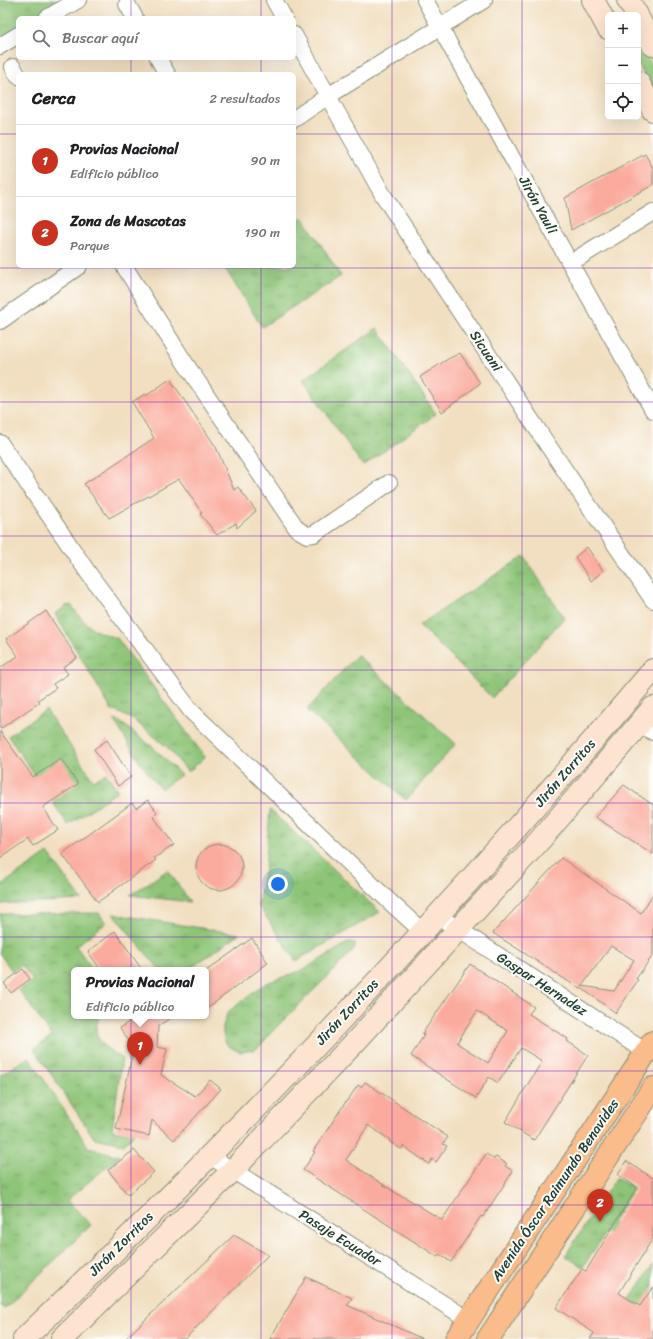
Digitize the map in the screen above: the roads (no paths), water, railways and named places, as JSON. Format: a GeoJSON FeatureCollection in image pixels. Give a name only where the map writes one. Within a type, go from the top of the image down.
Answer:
{"type":"FeatureCollection","features":[{"type":"Feature","properties":{"kind":"main road"},"geometry":{"type":"LineString","coordinates":[[593,0],[605,22]]}},
{"type":"Feature","properties":{"kind":"main road"},"geometry":{"type":"LineString","coordinates":[[628,0],[635,12]]}},
{"type":"Feature","properties":{"kind":"main road"},"geometry":{"type":"LineString","coordinates":[[641,23],[653,45]]}},
{"type":"Feature","properties":{"kind":"main road"},"geometry":{"type":"LineString","coordinates":[[639,84],[653,110]]}},
{"type":"Feature","properties":{"kind":"main road","name":"Jirón Zorritos"},"geometry":{"type":"LineString","coordinates":[[24,1339],[210,1156],[423,932],[539,804],[653,670]]}},
{"type":"Feature","properties":{"kind":"main road","name":"Jirón Zorritos"},"geometry":{"type":"LineString","coordinates":[[62,1339],[233,1170],[355,1042],[649,721]]}},
{"type":"Feature","properties":{"kind":"main road","name":"Avenida Óscar Raimundo Benavides"},"geometry":{"type":"LineString","coordinates":[[456,1339],[649,1047]]}},
{"type":"Feature","properties":{"kind":"main road","name":"Avenida Óscar Raimundo Benavides"},"geometry":{"type":"LineString","coordinates":[[488,1339],[653,1088]]}},
{"type":"Feature","properties":{"kind":"street"},"geometry":{"type":"LineString","coordinates":[[50,16],[78,0]]}},
{"type":"Feature","properties":{"kind":"street"},"geometry":{"type":"LineString","coordinates":[[274,0],[283,16]]}},
{"type":"Feature","properties":{"kind":"street","name":"Jirón Yauli"},"geometry":{"type":"LineString","coordinates":[[425,0],[653,410]]}},
{"type":"Feature","properties":{"kind":"street"},"geometry":{"type":"LineString","coordinates":[[296,118],[328,96],[484,0]]}},
{"type":"Feature","properties":{"kind":"street"},"geometry":{"type":"LineString","coordinates":[[127,4],[134,16]]}},
{"type":"Feature","properties":{"kind":"street"},"geometry":{"type":"LineString","coordinates":[[0,46],[16,36]]}},
{"type":"Feature","properties":{"kind":"street","name":"Sicuani"},"geometry":{"type":"LineString","coordinates":[[296,39],[383,194],[418,250],[653,600]]}},
{"type":"Feature","properties":{"kind":"street"},"geometry":{"type":"LineString","coordinates":[[159,60],[166,72]]}},
{"type":"Feature","properties":{"kind":"street"},"geometry":{"type":"LineString","coordinates":[[570,263],[653,212]]}},
{"type":"Feature","properties":{"kind":"street"},"geometry":{"type":"LineString","coordinates":[[2,315],[76,268]]}},
{"type":"Feature","properties":{"kind":"street"},"geometry":{"type":"LineString","coordinates":[[125,268],[185,363],[297,529],[307,535],[314,534],[389,483]]}},
{"type":"Feature","properties":{"kind":"street"},"geometry":{"type":"LineString","coordinates":[[0,443],[94,580],[191,711],[423,932]]}},
{"type":"Feature","properties":{"kind":"street","name":"Gaspar Hernadez"},"geometry":{"type":"LineString","coordinates":[[438,916],[649,1047]]}},
{"type":"Feature","properties":{"kind":"street","name":"Pasaje Ecuador"},"geometry":{"type":"LineString","coordinates":[[210,1156],[469,1320]]}},
{"type":"Feature","properties":{"kind":"place","name":"Provias Nacional"},"geometry":{"type":"Point","coordinates":[140,1065]}},
{"type":"Feature","properties":{"kind":"place","name":"Zona de Mascotas"},"geometry":{"type":"Point","coordinates":[600,1222]}}]}
